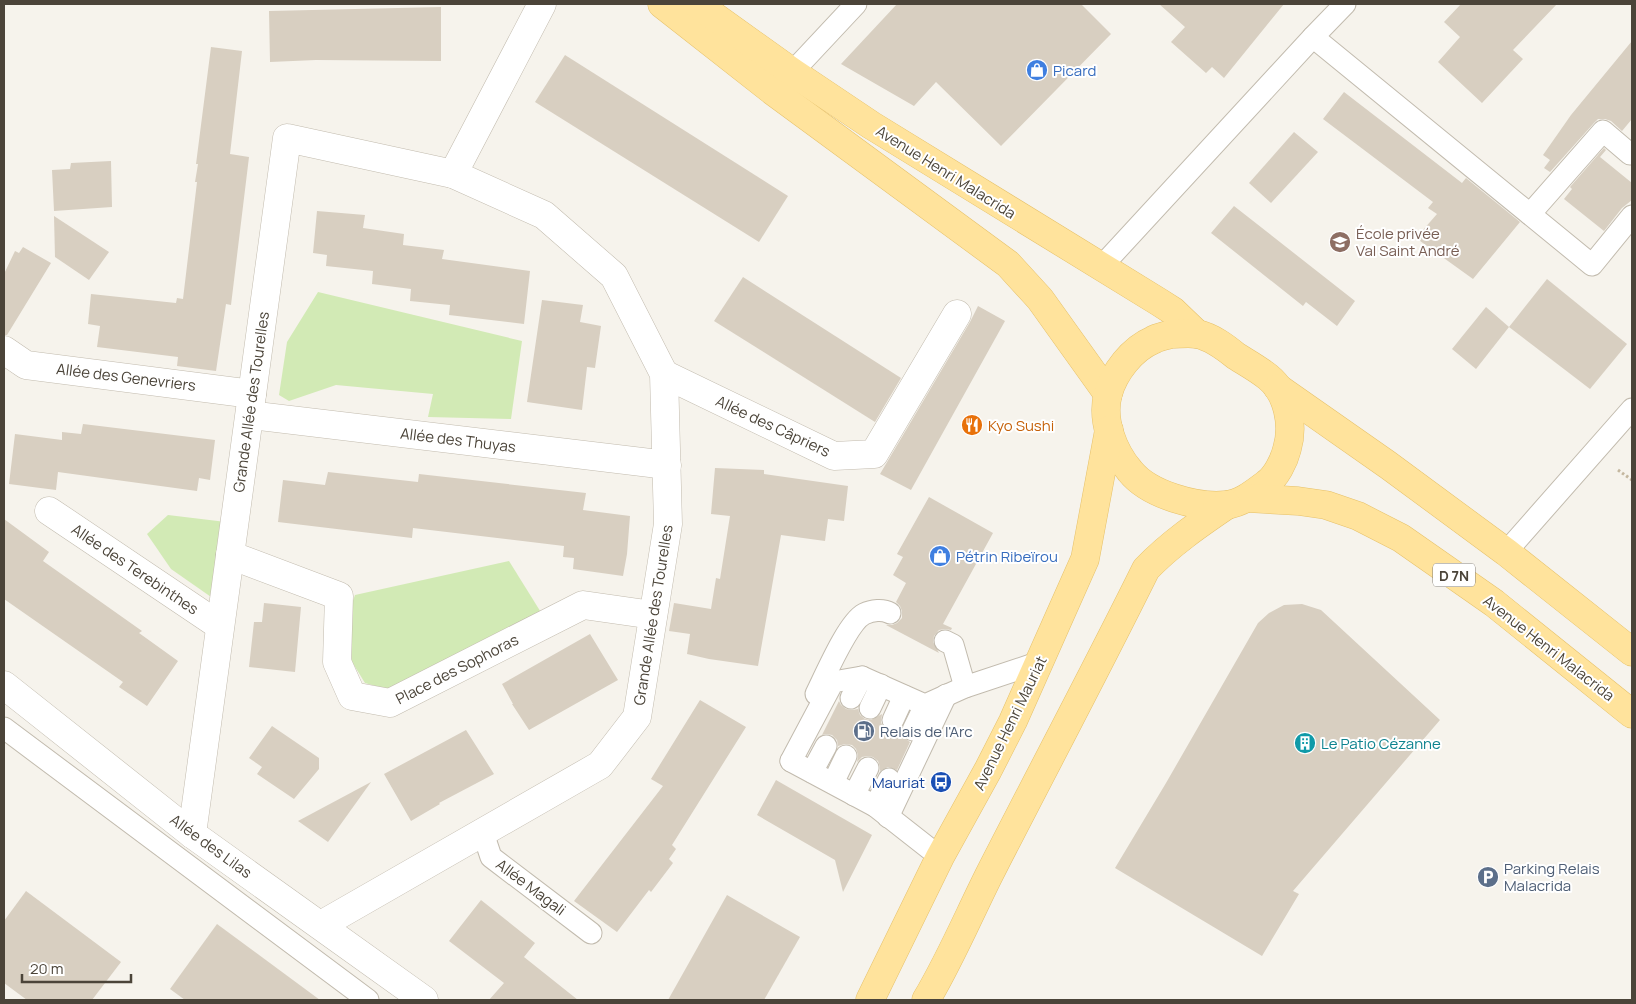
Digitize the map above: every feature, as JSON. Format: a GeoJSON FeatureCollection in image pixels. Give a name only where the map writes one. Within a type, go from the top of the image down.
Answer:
{"type":"FeatureCollection","features":[{"type":"Feature","properties":{"kind":"main road","name":"Avenue Henri Malacrida"},"geometry":{"type":"LineString","coordinates":[[662,4],[774,92],[1008,264],[1040,298],[1108,394]]}},
{"type":"Feature","properties":{"kind":"main road","name":"Avenue Henri Malacrida"},"geometry":{"type":"LineString","coordinates":[[698,4],[792,72],[871,125],[1173,311],[1197,334]]}},
{"type":"Feature","properties":{"kind":"main road"},"geometry":{"type":"LineString","coordinates":[[1237,502],[1196,504],[1176,500],[1146,485],[1130,472],[1117,453],[1109,430],[1108,394],[1119,370],[1134,353],[1152,340],[1171,334],[1197,334],[1221,345],[1268,377],[1278,388],[1388,464],[1506,552],[1632,652]]}},
{"type":"Feature","properties":{"kind":"main road"},"geometry":{"type":"LineString","coordinates":[[926,1000],[938,980],[988,877],[1096,670],[1146,569],[1157,557],[1188,532],[1270,481],[1284,458],[1291,438],[1288,410],[1278,388]]}},
{"type":"Feature","properties":{"kind":"main road","name":"Avenue Henri Mauriat"},"geometry":{"type":"LineString","coordinates":[[870,1000],[940,857],[1013,721],[1085,559],[1109,430]]}},
{"type":"Feature","properties":{"kind":"main road","name":"Avenue Henri Malacrida"},"geometry":{"type":"LineString","coordinates":[[1237,502],[1298,501],[1326,506],[1358,516],[1401,538],[1494,603],[1632,714]]}},
{"type":"Feature","properties":{"kind":"street"},"geometry":{"type":"LineString","coordinates":[[453,174],[542,4]]}},
{"type":"Feature","properties":{"kind":"street","name":"Grande Allée des Tourelles"},"geometry":{"type":"LineString","coordinates":[[192,834],[288,138],[453,174],[544,215],[614,276],[664,374],[668,524],[637,717],[600,765],[321,925]]}},
{"type":"Feature","properties":{"kind":"street","name":"Allée des Câpriers"},"geometry":{"type":"LineString","coordinates":[[664,374],[834,456],[874,454],[957,314]]}},
{"type":"Feature","properties":{"kind":"street","name":"Allée des Genevriers"},"geometry":{"type":"LineString","coordinates":[[4,350],[26,365],[251,404]]}},
{"type":"Feature","properties":{"kind":"street","name":"Allée des Thuyas"},"geometry":{"type":"LineString","coordinates":[[251,404],[667,464]]}},
{"type":"Feature","properties":{"kind":"street","name":"Allée des Terebinthes"},"geometry":{"type":"LineString","coordinates":[[49,511],[220,626]]}},
{"type":"Feature","properties":{"kind":"street","name":"Place des Sophoras"},"geometry":{"type":"LineString","coordinates":[[230,555],[339,596],[336,662],[352,696],[390,703],[583,605],[653,615]]}},
{"type":"Feature","properties":{"kind":"street","name":"Allée des Lilas"},"geometry":{"type":"LineString","coordinates":[[4,685],[192,834],[424,1000]]}},
{"type":"Feature","properties":{"kind":"lane"},"geometry":{"type":"LineString","coordinates":[[774,92],[856,4]]}},
{"type":"Feature","properties":{"kind":"lane"},"geometry":{"type":"LineString","coordinates":[[1101,267],[1345,4]]}},
{"type":"Feature","properties":{"kind":"lane"},"geometry":{"type":"LineString","coordinates":[[1313,37],[1592,265],[1632,216]]}},
{"type":"Feature","properties":{"kind":"lane"},"geometry":{"type":"LineString","coordinates":[[1530,214],[1603,131],[1630,154],[1632,152]]}},
{"type":"Feature","properties":{"kind":"lane"},"geometry":{"type":"LineString","coordinates":[[1506,552],[1632,410]]}},
{"type":"Feature","properties":{"kind":"lane"},"geometry":{"type":"LineString","coordinates":[[790,761],[796,732],[847,633],[863,614],[884,610],[890,612]]}},
{"type":"Feature","properties":{"kind":"lane"},"geometry":{"type":"LineString","coordinates":[[882,811],[956,691],[952,645],[945,641]]}},
{"type":"Feature","properties":{"kind":"lane"},"geometry":{"type":"LineString","coordinates":[[913,730],[925,705],[956,691],[1040,662]]}},
{"type":"Feature","properties":{"kind":"lane"},"geometry":{"type":"LineString","coordinates":[[790,761],[833,682],[871,681],[925,705]]}},
{"type":"Feature","properties":{"kind":"lane"},"geometry":{"type":"LineString","coordinates":[[851,698],[871,681]]}},
{"type":"Feature","properties":{"kind":"lane"},"geometry":{"type":"LineString","coordinates":[[870,708],[871,681]]}},
{"type":"Feature","properties":{"kind":"lane"},"geometry":{"type":"LineString","coordinates":[[893,720],[904,696]]}},
{"type":"Feature","properties":{"kind":"lane","name":"Allée des Lilas"},"geometry":{"type":"LineString","coordinates":[[4,728],[368,1000]]}},
{"type":"Feature","properties":{"kind":"lane"},"geometry":{"type":"LineString","coordinates":[[812,772],[826,746]]}},
{"type":"Feature","properties":{"kind":"lane"},"geometry":{"type":"LineString","coordinates":[[833,783],[846,756]]}},
{"type":"Feature","properties":{"kind":"lane"},"geometry":{"type":"LineString","coordinates":[[790,761],[882,811],[940,857]]}},
{"type":"Feature","properties":{"kind":"lane"},"geometry":{"type":"LineString","coordinates":[[854,795],[868,768]]}},
{"type":"Feature","properties":{"kind":"lane"},"geometry":{"type":"LineString","coordinates":[[882,811],[889,779]]}},
{"type":"Feature","properties":{"kind":"lane","name":"Allée Magali"},"geometry":{"type":"LineString","coordinates":[[483,833],[491,857],[591,933]]}},
{"type":"Feature","properties":{"kind":"green space"},"geometry":{"type":"Polygon","coordinates":[[[318,292],[522,341],[511,419],[428,417],[433,394],[336,385],[289,401],[279,395],[287,342],[318,292]]]}},
{"type":"Feature","properties":{"kind":"green space"},"geometry":{"type":"Polygon","coordinates":[[[168,515],[226,522],[214,599],[171,569],[147,534],[168,515]]]}},
{"type":"Feature","properties":{"kind":"green space"},"geometry":{"type":"Polygon","coordinates":[[[509,561],[542,614],[390,690],[365,683],[352,662],[347,625],[355,595],[509,561]]]}},
{"type":"Feature","properties":{"kind":"building"},"geometry":{"type":"Polygon","coordinates":[[[897,4],[1081,4],[1111,34],[1001,146],[936,82],[914,106],[841,64],[897,4]]]}},
{"type":"Feature","properties":{"kind":"building"},"geometry":{"type":"Polygon","coordinates":[[[1159,4],[1284,4],[1224,78],[1212,67],[1206,73],[1171,42],[1185,27],[1159,4]]]}},
{"type":"Feature","properties":{"kind":"building"},"geometry":{"type":"Polygon","coordinates":[[[1461,4],[1557,4],[1513,50],[1523,59],[1482,103],[1438,62],[1460,37],[1444,22],[1461,4]]]}},
{"type":"Feature","properties":{"kind":"building"},"geometry":{"type":"Polygon","coordinates":[[[441,7],[441,61],[316,60],[270,62],[269,11],[441,7]]]}},
{"type":"Feature","properties":{"kind":"building"},"geometry":{"type":"Polygon","coordinates":[[[1632,41],[1632,119],[1622,131],[1611,121],[1598,119],[1550,172],[1544,168],[1550,160],[1543,155],[1571,115],[1632,41]]]}},
{"type":"Feature","properties":{"kind":"building"},"geometry":{"type":"Polygon","coordinates":[[[211,47],[242,51],[230,154],[249,157],[231,305],[226,304],[216,371],[177,366],[178,357],[97,347],[100,326],[88,324],[91,294],[176,303],[177,298],[183,299],[197,182],[195,182],[198,164],[196,164],[211,47]]]}},
{"type":"Feature","properties":{"kind":"building"},"geometry":{"type":"Polygon","coordinates":[[[565,55],[788,196],[759,242],[535,102],[565,55]]]}},
{"type":"Feature","properties":{"kind":"building"},"geometry":{"type":"Polygon","coordinates":[[[1344,92],[1462,183],[1466,178],[1520,222],[1473,279],[1416,238],[1437,214],[1428,208],[1433,202],[1323,119],[1344,92]]]}},
{"type":"Feature","properties":{"kind":"building"},"geometry":{"type":"Polygon","coordinates":[[[1294,132],[1318,152],[1271,203],[1249,183],[1294,132]]]}},
{"type":"Feature","properties":{"kind":"building"},"geometry":{"type":"Polygon","coordinates":[[[1604,148],[1606,150],[1600,157],[1632,183],[1632,200],[1622,208],[1604,231],[1564,199],[1572,189],[1570,187],[1604,148]]]}},
{"type":"Feature","properties":{"kind":"building"},"geometry":{"type":"Polygon","coordinates":[[[111,161],[112,207],[54,211],[52,170],[70,169],[71,163],[111,161]]]}},
{"type":"Feature","properties":{"kind":"building"},"geometry":{"type":"Polygon","coordinates":[[[1234,206],[1355,301],[1337,326],[1306,302],[1303,306],[1211,233],[1234,206]]]}},
{"type":"Feature","properties":{"kind":"building"},"geometry":{"type":"Polygon","coordinates":[[[317,211],[365,215],[363,228],[404,234],[403,245],[444,250],[442,259],[530,271],[524,324],[449,315],[450,305],[410,301],[411,289],[372,284],[373,271],[326,266],[327,255],[313,253],[317,211]]]}},
{"type":"Feature","properties":{"kind":"building"},"geometry":{"type":"Polygon","coordinates":[[[54,216],[109,252],[89,280],[55,257],[54,216]]]}},
{"type":"Feature","properties":{"kind":"building"},"geometry":{"type":"Polygon","coordinates":[[[23,247],[51,263],[7,335],[4,335],[4,274],[15,251],[19,253],[23,247]]]}},
{"type":"Feature","properties":{"kind":"building"},"geometry":{"type":"Polygon","coordinates":[[[743,277],[901,378],[875,422],[714,321],[743,277]]]}},
{"type":"Feature","properties":{"kind":"building"},"geometry":{"type":"Polygon","coordinates":[[[1547,279],[1627,344],[1590,389],[1509,327],[1547,279]]]}},
{"type":"Feature","properties":{"kind":"building"},"geometry":{"type":"Polygon","coordinates":[[[542,300],[583,305],[580,322],[601,326],[595,368],[587,367],[582,410],[527,402],[542,300]]]}},
{"type":"Feature","properties":{"kind":"building"},"geometry":{"type":"Polygon","coordinates":[[[978,306],[1005,321],[911,490],[880,474],[978,306]]]}},
{"type":"Feature","properties":{"kind":"building"},"geometry":{"type":"Polygon","coordinates":[[[1486,307],[1509,327],[1476,369],[1452,349],[1486,307]]]}},
{"type":"Feature","properties":{"kind":"building"},"geometry":{"type":"Polygon","coordinates":[[[83,424],[215,440],[210,480],[199,478],[197,491],[58,472],[56,490],[9,484],[15,434],[62,440],[62,432],[81,434],[83,424]]]}},
{"type":"Feature","properties":{"kind":"building"},"geometry":{"type":"Polygon","coordinates":[[[715,468],[764,470],[764,474],[848,486],[844,521],[828,519],[825,541],[781,535],[758,666],[687,654],[690,634],[669,631],[674,603],[711,609],[716,578],[720,579],[730,516],[711,514],[715,468]]]}},
{"type":"Feature","properties":{"kind":"building"},"geometry":{"type":"Polygon","coordinates":[[[328,472],[418,482],[419,474],[586,493],[583,510],[630,516],[623,576],[573,569],[574,558],[563,557],[564,546],[413,528],[412,538],[278,522],[283,480],[325,485],[328,472]]]}},
{"type":"Feature","properties":{"kind":"building","name":"Pétrin Ribeïrou"},"geometry":{"type":"Polygon","coordinates":[[[929,497],[993,533],[943,624],[952,628],[951,630],[939,630],[934,636],[933,642],[939,653],[886,625],[897,623],[902,618],[902,611],[896,602],[906,583],[893,575],[903,557],[897,554],[929,497]]]}},
{"type":"Feature","properties":{"kind":"building"},"geometry":{"type":"Polygon","coordinates":[[[4,519],[49,552],[43,561],[142,631],[139,633],[178,661],[147,706],[119,687],[123,682],[4,599],[4,519]]]}},
{"type":"Feature","properties":{"kind":"building"},"geometry":{"type":"Polygon","coordinates":[[[264,603],[301,607],[295,672],[249,667],[254,622],[262,622],[264,603]]]}},
{"type":"Feature","properties":{"kind":"building","name":"Le Patio Cézanne"},"geometry":{"type":"Polygon","coordinates":[[[1302,604],[1321,610],[1440,720],[1293,891],[1299,894],[1262,956],[1115,868],[1258,623],[1269,613],[1284,605],[1302,604]]]}},
{"type":"Feature","properties":{"kind":"building"},"geometry":{"type":"Polygon","coordinates":[[[590,634],[618,680],[529,730],[502,684],[590,634]]]}},
{"type":"Feature","properties":{"kind":"building"},"geometry":{"type":"Polygon","coordinates":[[[700,700],[746,727],[672,845],[676,849],[669,859],[673,863],[651,892],[649,890],[617,932],[574,901],[663,786],[651,779],[700,700]]]}},
{"type":"Feature","properties":{"kind":"building"},"geometry":{"type":"Polygon","coordinates":[[[839,701],[846,709],[858,709],[860,715],[865,719],[871,720],[882,714],[881,722],[883,728],[887,731],[895,732],[901,730],[903,737],[910,742],[897,770],[888,767],[880,771],[878,761],[868,756],[862,757],[857,762],[858,755],[852,745],[838,746],[837,740],[832,735],[822,735],[839,701]]]}},
{"type":"Feature","properties":{"kind":"building"},"geometry":{"type":"Polygon","coordinates":[[[272,726],[319,758],[319,769],[294,799],[257,774],[262,767],[249,758],[272,726]]]}},
{"type":"Feature","properties":{"kind":"building"},"geometry":{"type":"Polygon","coordinates":[[[466,730],[494,774],[439,803],[411,821],[384,774],[466,730]]]}},
{"type":"Feature","properties":{"kind":"building"},"geometry":{"type":"Polygon","coordinates":[[[776,780],[872,835],[843,892],[835,860],[757,815],[776,780]]]}},
{"type":"Feature","properties":{"kind":"building"},"geometry":{"type":"Polygon","coordinates":[[[371,782],[328,842],[298,821],[371,782]]]}},
{"type":"Feature","properties":{"kind":"building"},"geometry":{"type":"Polygon","coordinates":[[[26,891],[121,962],[92,1000],[27,1000],[4,983],[4,921],[26,891]]]}},
{"type":"Feature","properties":{"kind":"building"},"geometry":{"type":"Polygon","coordinates":[[[727,895],[800,937],[764,1000],[668,1000],[727,895]]]}},
{"type":"Feature","properties":{"kind":"building"},"geometry":{"type":"Polygon","coordinates":[[[481,900],[535,943],[524,957],[578,1000],[489,1000],[504,983],[449,941],[481,900]]]}},
{"type":"Feature","properties":{"kind":"building"},"geometry":{"type":"Polygon","coordinates":[[[217,924],[320,1000],[185,1000],[170,989],[217,924]]]}},
{"type":"Feature","properties":{"kind":"place","name":"Picard"},"geometry":{"type":"Point","coordinates":[1037,70]}},
{"type":"Feature","properties":{"kind":"place","name":"École privée Val Saint André"},"geometry":{"type":"Point","coordinates":[1340,242]}},
{"type":"Feature","properties":{"kind":"place","name":"Kyo Sushi"},"geometry":{"type":"Point","coordinates":[972,425]}},
{"type":"Feature","properties":{"kind":"place","name":"Pétrin Ribeïrou"},"geometry":{"type":"Point","coordinates":[940,556]}},
{"type":"Feature","properties":{"kind":"place","name":"Relais de l'Arc"},"geometry":{"type":"Point","coordinates":[864,731]}},
{"type":"Feature","properties":{"kind":"place","name":"Le Patio Cézanne"},"geometry":{"type":"Point","coordinates":[1305,743]}},
{"type":"Feature","properties":{"kind":"place","name":"Mauriat"},"geometry":{"type":"Point","coordinates":[941,782]}},
{"type":"Feature","properties":{"kind":"place","name":"Parking Relais Malacrida"},"geometry":{"type":"Point","coordinates":[1488,877]}}]}
